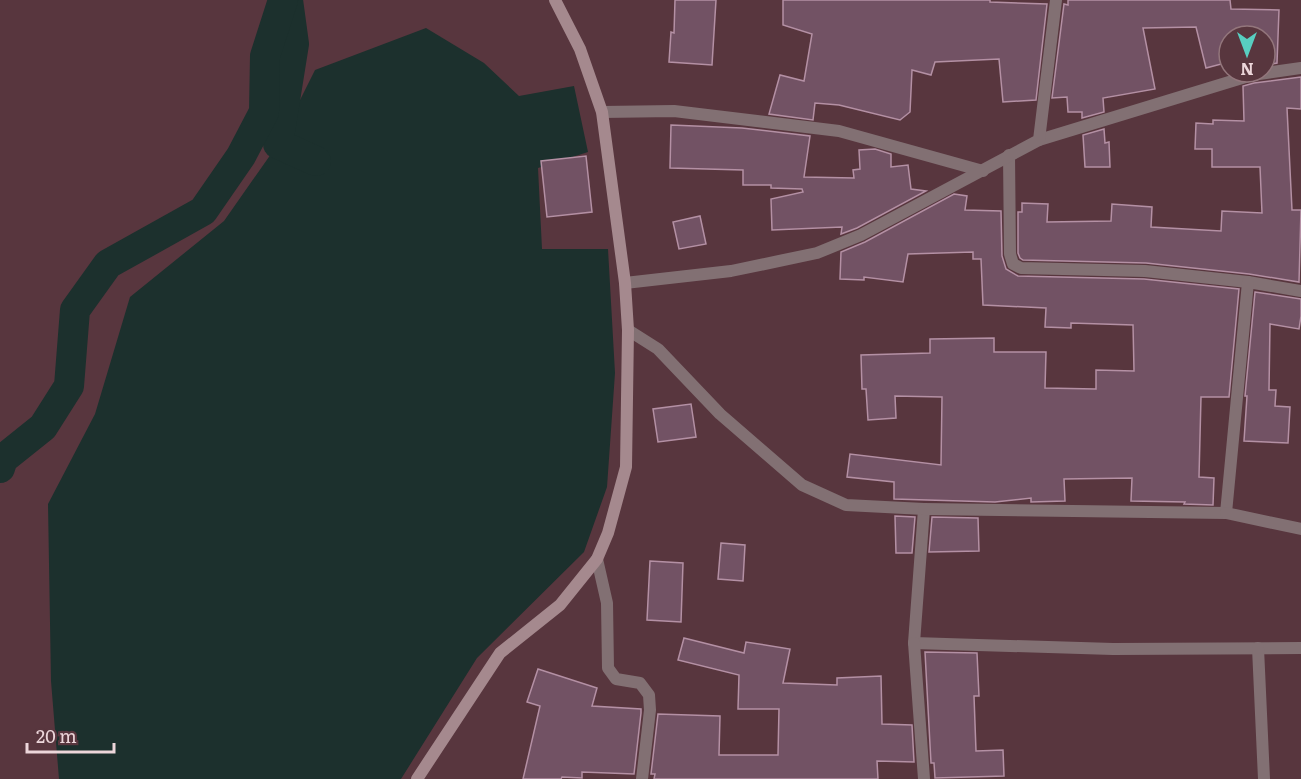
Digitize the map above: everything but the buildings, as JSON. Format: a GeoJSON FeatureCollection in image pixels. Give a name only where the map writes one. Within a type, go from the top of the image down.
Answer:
{"type":"FeatureCollection","features":[{"type":"Feature","properties":{"kind":"main road"},"geometry":{"type":"LineString","coordinates":[[417,779],[500,653],[560,605],[597,559],[608,533],[626,466],[628,330],[625,283],[602,112],[580,49],[555,0]]}},
{"type":"Feature","properties":{"kind":"street"},"geometry":{"type":"LineString","coordinates":[[1039,140],[1056,0]]}},
{"type":"Feature","properties":{"kind":"street"},"geometry":{"type":"LineString","coordinates":[[625,283],[731,271],[818,253],[861,235],[1039,140],[1252,75],[1301,68]]}},
{"type":"Feature","properties":{"kind":"street"},"geometry":{"type":"LineString","coordinates":[[602,112],[674,111],[839,131],[983,171]]}},
{"type":"Feature","properties":{"kind":"street"},"geometry":{"type":"LineString","coordinates":[[1009,155],[1010,254],[1013,264],[1021,268],[1145,271],[1248,282],[1301,291]]}},
{"type":"Feature","properties":{"kind":"street"},"geometry":{"type":"LineString","coordinates":[[1226,513],[1248,282]]}},
{"type":"Feature","properties":{"kind":"street"},"geometry":{"type":"LineString","coordinates":[[628,330],[658,349],[720,414],[802,485],[846,505],[924,509],[1226,513],[1301,529]]}},
{"type":"Feature","properties":{"kind":"street"},"geometry":{"type":"LineString","coordinates":[[924,509],[914,643],[924,779]]}},
{"type":"Feature","properties":{"kind":"street"},"geometry":{"type":"LineString","coordinates":[[597,559],[607,603],[608,668],[616,679],[640,683],[649,695],[650,710],[642,779]]}},
{"type":"Feature","properties":{"kind":"street"},"geometry":{"type":"LineString","coordinates":[[914,643],[1113,649],[1301,648]]}},
{"type":"Feature","properties":{"kind":"street"},"geometry":{"type":"LineString","coordinates":[[1258,648],[1264,779]]}},
{"type":"Feature","properties":{"kind":"shaded area"},"geometry":{"type":"Polygon","coordinates":[[[426,28],[484,63],[519,96],[574,86],[588,152],[538,168],[542,249],[608,249],[615,373],[607,487],[584,552],[477,658],[401,779],[59,779],[51,681],[48,504],[95,414],[130,297],[224,221],[278,144],[315,70],[426,28]]]}},
{"type":"Feature","properties":{"kind":"waterway"},"geometry":{"type":"LineString","coordinates":[[0,468],[3,459],[43,427],[69,386],[75,310],[108,264],[203,211],[241,156],[264,112],[265,56],[283,0]]}},
{"type":"Feature","properties":{"kind":"waterway"},"geometry":{"type":"LineString","coordinates":[[288,0],[294,44],[278,144],[316,161]]}}]}
